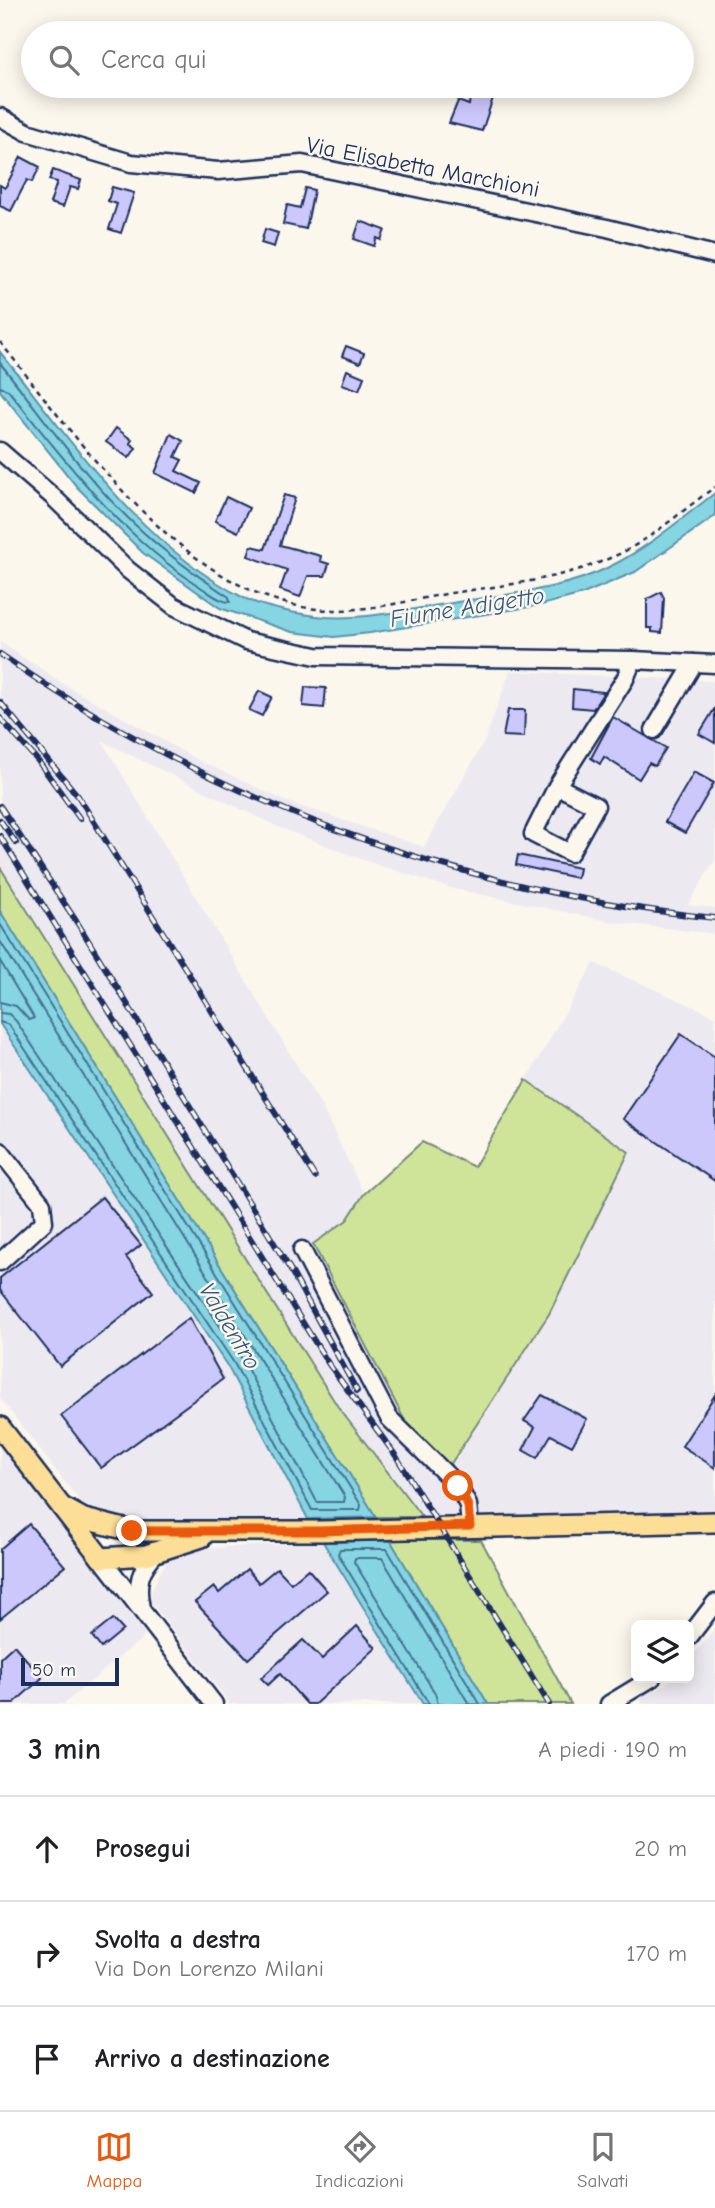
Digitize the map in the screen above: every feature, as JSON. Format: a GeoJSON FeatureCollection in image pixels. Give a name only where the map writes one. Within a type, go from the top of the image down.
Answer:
{"type":"FeatureCollection","features":[{"type":"Feature","properties":{"kind":"main road"},"geometry":{"type":"LineString","coordinates":[[0,1427],[102,1558]]}},
{"type":"Feature","properties":{"kind":"main road"},"geometry":{"type":"LineString","coordinates":[[62,1507],[84,1520],[132,1531],[386,1530],[715,1522]]}},
{"type":"Feature","properties":{"kind":"main road"},"geometry":{"type":"LineString","coordinates":[[102,1558],[114,1542],[132,1531]]}},
{"type":"Feature","properties":{"kind":"main road"},"geometry":{"type":"LineString","coordinates":[[102,1558],[158,1551],[218,1532]]}},
{"type":"Feature","properties":{"kind":"street","name":"Via Elisabetta Marchioni"},"geometry":{"type":"LineString","coordinates":[[0,117],[27,132],[131,163],[218,172],[302,164],[607,228],[715,255]]}},
{"type":"Feature","properties":{"kind":"street"},"geometry":{"type":"LineString","coordinates":[[0,451],[52,496],[128,570],[174,606],[246,641],[316,656],[633,660],[715,664]]}},
{"type":"Feature","properties":{"kind":"street"},"geometry":{"type":"LineString","coordinates":[[557,786],[625,679],[633,660]]}},
{"type":"Feature","properties":{"kind":"street"},"geometry":{"type":"LineString","coordinates":[[654,730],[694,663]]}},
{"type":"Feature","properties":{"kind":"street"},"geometry":{"type":"LineString","coordinates":[[0,1151],[42,1204],[44,1222],[0,1262]]}},
{"type":"Feature","properties":{"kind":"street"},"geometry":{"type":"LineString","coordinates":[[302,1250],[389,1418],[458,1486],[468,1506],[470,1526]]}},
{"type":"Feature","properties":{"kind":"street"},"geometry":{"type":"LineString","coordinates":[[142,1611],[139,1578],[143,1566],[158,1551]]}},
{"type":"Feature","properties":{"kind":"street"},"geometry":{"type":"LineString","coordinates":[[102,1558],[214,1704]]}},
{"type":"Feature","properties":{"kind":"street"},"geometry":{"type":"LineString","coordinates":[[694,1631],[715,1604]]}},
{"type":"Feature","properties":{"kind":"street"},"geometry":{"type":"LineString","coordinates":[[609,1704],[644,1683]]}},
{"type":"Feature","properties":{"kind":"path"},"geometry":{"type":"LineString","coordinates":[[0,342],[120,491],[210,567],[252,591],[298,605],[330,610],[362,608],[543,578],[577,569],[612,558],[715,487]]}},
{"type":"Feature","properties":{"kind":"shaded area"},"geometry":{"type":"Polygon","coordinates":[[[0,642],[67,686],[196,759],[285,801],[424,847],[485,740],[510,671],[715,681],[715,860],[688,905],[715,908],[715,934],[613,922],[454,889],[366,861],[278,827],[102,741],[322,1107],[364,1194],[348,1220],[313,1243],[629,1152],[526,1080],[594,963],[715,1016],[715,1516],[422,1517],[338,1407],[0,867],[0,642]]]}},
{"type":"Feature","properties":{"kind":"shaded area"},"geometry":{"type":"Polygon","coordinates":[[[0,1024],[228,1367],[308,1519],[166,1526],[115,1516],[82,1504],[0,1398],[0,1024]]]}},
{"type":"Feature","properties":{"kind":"shaded area"},"geometry":{"type":"Polygon","coordinates":[[[0,1436],[66,1521],[146,1635],[64,1704],[0,1704],[0,1436]]]}},
{"type":"Feature","properties":{"kind":"shaded area"},"geometry":{"type":"Polygon","coordinates":[[[323,1542],[423,1704],[230,1704],[150,1601],[152,1589],[172,1550],[323,1542]]]}},
{"type":"Feature","properties":{"kind":"shaded area"},"geometry":{"type":"Polygon","coordinates":[[[715,1628],[715,1704],[642,1704],[637,1696],[658,1690],[667,1683],[694,1683],[694,1654],[715,1628]]]}},
{"type":"Feature","properties":{"kind":"green space"},"geometry":{"type":"Polygon","coordinates":[[[0,867],[338,1407],[422,1517],[376,1517],[0,911],[0,867]]]}},
{"type":"Feature","properties":{"kind":"green space"},"geometry":{"type":"Polygon","coordinates":[[[526,1080],[629,1152],[549,1314],[450,1465],[405,1421],[313,1244],[347,1220],[364,1194],[422,1142],[474,1167],[526,1080]]]}},
{"type":"Feature","properties":{"kind":"green space"},"geometry":{"type":"Polygon","coordinates":[[[390,1540],[481,1540],[571,1704],[488,1704],[390,1540]]]}},
{"type":"Feature","properties":{"kind":"water","name":"Fiume Adigetto"},"geometry":{"type":"Polygon","coordinates":[[[0,352],[110,489],[172,550],[207,576],[244,598],[279,610],[333,617],[367,616],[554,586],[593,574],[625,558],[715,493],[715,516],[635,572],[583,594],[541,605],[370,633],[334,637],[292,632],[220,608],[143,553],[77,487],[0,391],[0,352]]]}},
{"type":"Feature","properties":{"kind":"water","name":"Valdentro"},"geometry":{"type":"Polygon","coordinates":[[[0,911],[376,1517],[308,1519],[228,1367],[0,1024],[0,911]]]}},
{"type":"Feature","properties":{"kind":"water"},"geometry":{"type":"Polygon","coordinates":[[[390,1540],[488,1704],[423,1704],[323,1542],[390,1540]]]}},
{"type":"Feature","properties":{"kind":"building"},"geometry":{"type":"Polygon","coordinates":[[[470,98],[493,98],[482,131],[449,123],[458,101],[469,105],[470,98]]]}},
{"type":"Feature","properties":{"kind":"building"},"geometry":{"type":"Polygon","coordinates":[[[21,157],[40,167],[32,182],[27,180],[11,211],[0,206],[0,185],[5,188],[21,157]]]}},
{"type":"Feature","properties":{"kind":"building"},"geometry":{"type":"Polygon","coordinates":[[[53,170],[81,180],[78,189],[70,187],[63,207],[50,203],[57,182],[49,180],[53,170]]]}},
{"type":"Feature","properties":{"kind":"building"},"geometry":{"type":"Polygon","coordinates":[[[112,187],[134,193],[121,233],[109,229],[117,204],[108,201],[112,187]]]}},
{"type":"Feature","properties":{"kind":"building"},"geometry":{"type":"Polygon","coordinates":[[[305,188],[314,190],[306,229],[283,224],[287,205],[300,208],[305,188]]]}},
{"type":"Feature","properties":{"kind":"building"},"geometry":{"type":"Polygon","coordinates":[[[360,221],[385,230],[381,240],[377,238],[374,246],[354,239],[360,221]]]}},
{"type":"Feature","properties":{"kind":"building"},"geometry":{"type":"Polygon","coordinates":[[[265,229],[278,233],[274,247],[261,243],[265,229]]]}},
{"type":"Feature","properties":{"kind":"building"},"geometry":{"type":"Polygon","coordinates":[[[346,346],[364,353],[360,363],[342,356],[346,346]]]}},
{"type":"Feature","properties":{"kind":"building"},"geometry":{"type":"Polygon","coordinates":[[[347,370],[364,377],[359,390],[342,384],[347,370]]]}},
{"type":"Feature","properties":{"kind":"building"},"geometry":{"type":"Polygon","coordinates":[[[116,428],[132,440],[130,443],[136,448],[129,458],[106,442],[116,428]]]}},
{"type":"Feature","properties":{"kind":"building"},"geometry":{"type":"Polygon","coordinates":[[[171,434],[183,441],[175,457],[182,460],[176,471],[201,483],[196,493],[155,473],[171,434]]]}},
{"type":"Feature","properties":{"kind":"building"},"geometry":{"type":"Polygon","coordinates":[[[284,495],[295,498],[280,545],[321,556],[320,561],[329,564],[325,576],[308,576],[300,597],[280,590],[287,570],[248,556],[251,546],[265,549],[284,495]]]}},
{"type":"Feature","properties":{"kind":"building"},"geometry":{"type":"Polygon","coordinates":[[[226,497],[249,508],[238,532],[215,521],[226,497]]]}},
{"type":"Feature","properties":{"kind":"building"},"geometry":{"type":"Polygon","coordinates":[[[661,592],[664,598],[662,633],[652,632],[652,628],[647,628],[647,599],[661,592]]]}},
{"type":"Feature","properties":{"kind":"building"},"geometry":{"type":"Polygon","coordinates":[[[305,687],[326,688],[324,708],[303,706],[305,687]]]}},
{"type":"Feature","properties":{"kind":"building"},"geometry":{"type":"Polygon","coordinates":[[[573,689],[604,692],[593,709],[572,707],[573,689]]]}},
{"type":"Feature","properties":{"kind":"building"},"geometry":{"type":"Polygon","coordinates":[[[259,691],[272,697],[262,716],[249,710],[259,691]]]}},
{"type":"Feature","properties":{"kind":"building"},"geometry":{"type":"Polygon","coordinates":[[[715,708],[715,743],[699,734],[715,708]]]}},
{"type":"Feature","properties":{"kind":"building"},"geometry":{"type":"Polygon","coordinates":[[[508,710],[525,710],[524,737],[503,736],[508,710]]]}},
{"type":"Feature","properties":{"kind":"building"},"geometry":{"type":"Polygon","coordinates":[[[613,717],[666,748],[655,766],[649,763],[639,779],[604,757],[600,764],[591,758],[613,717]]]}},
{"type":"Feature","properties":{"kind":"building"},"geometry":{"type":"Polygon","coordinates":[[[694,772],[714,783],[685,833],[665,822],[694,772]]]}},
{"type":"Feature","properties":{"kind":"building"},"geometry":{"type":"Polygon","coordinates":[[[518,855],[579,868],[577,878],[516,865],[518,855]]]}},
{"type":"Feature","properties":{"kind":"building"},"geometry":{"type":"Polygon","coordinates":[[[681,1034],[715,1057],[715,1181],[623,1119],[681,1034]]]}},
{"type":"Feature","properties":{"kind":"building"},"geometry":{"type":"Polygon","coordinates":[[[102,1197],[141,1245],[126,1257],[153,1292],[60,1366],[0,1290],[0,1278],[102,1197]]]}},
{"type":"Feature","properties":{"kind":"building"},"geometry":{"type":"Polygon","coordinates":[[[189,1318],[223,1379],[101,1468],[61,1416],[189,1318]]]}},
{"type":"Feature","properties":{"kind":"building"},"geometry":{"type":"Polygon","coordinates":[[[542,1395],[587,1419],[572,1446],[551,1435],[537,1458],[523,1450],[535,1427],[524,1421],[542,1395]]]}},
{"type":"Feature","properties":{"kind":"building"},"geometry":{"type":"Polygon","coordinates":[[[715,1395],[715,1468],[682,1446],[715,1395]]]}},
{"type":"Feature","properties":{"kind":"building"},"geometry":{"type":"Polygon","coordinates":[[[29,1524],[65,1566],[0,1619],[0,1549],[29,1524]]]}},
{"type":"Feature","properties":{"kind":"building"},"geometry":{"type":"Polygon","coordinates":[[[277,1568],[291,1583],[308,1569],[327,1591],[248,1659],[195,1602],[214,1587],[219,1593],[247,1569],[259,1583],[277,1568]]]}},
{"type":"Feature","properties":{"kind":"building"},"geometry":{"type":"Polygon","coordinates":[[[113,1619],[123,1630],[101,1648],[92,1636],[113,1619]]]}},
{"type":"Feature","properties":{"kind":"building"},"geometry":{"type":"Polygon","coordinates":[[[357,1626],[376,1648],[315,1704],[307,1704],[280,1674],[268,1685],[261,1678],[303,1640],[322,1659],[357,1626]]]}},
{"type":"Feature","properties":{"kind":"building"},"geometry":{"type":"Polygon","coordinates":[[[14,1645],[42,1678],[13,1704],[0,1704],[0,1658],[14,1645]]]}},
{"type":"Feature","properties":{"kind":"railway"},"geometry":{"type":"LineString","coordinates":[[0,654],[81,707],[165,754],[252,795],[341,831],[432,862],[525,886],[619,905],[715,918]]}},
{"type":"Feature","properties":{"kind":"railway"},"geometry":{"type":"LineString","coordinates":[[0,702],[78,796],[315,1177]]}},
{"type":"Feature","properties":{"kind":"railway"},"geometry":{"type":"LineString","coordinates":[[0,718],[38,761],[80,819]]}},
{"type":"Feature","properties":{"kind":"railway"},"geometry":{"type":"LineString","coordinates":[[0,806],[80,927],[290,1269],[357,1391]]}},
{"type":"Feature","properties":{"kind":"railway"},"geometry":{"type":"LineString","coordinates":[[0,820],[16,843]]}},
{"type":"Feature","properties":{"kind":"railway"},"geometry":{"type":"LineString","coordinates":[[0,836],[328,1363],[396,1456],[549,1704]]}},
{"type":"Feature","properties":{"kind":"route"},"geometry":{"type":"LineString","coordinates":[[132,1531],[321,1531],[470,1526],[468,1506],[458,1486]]}}]}
